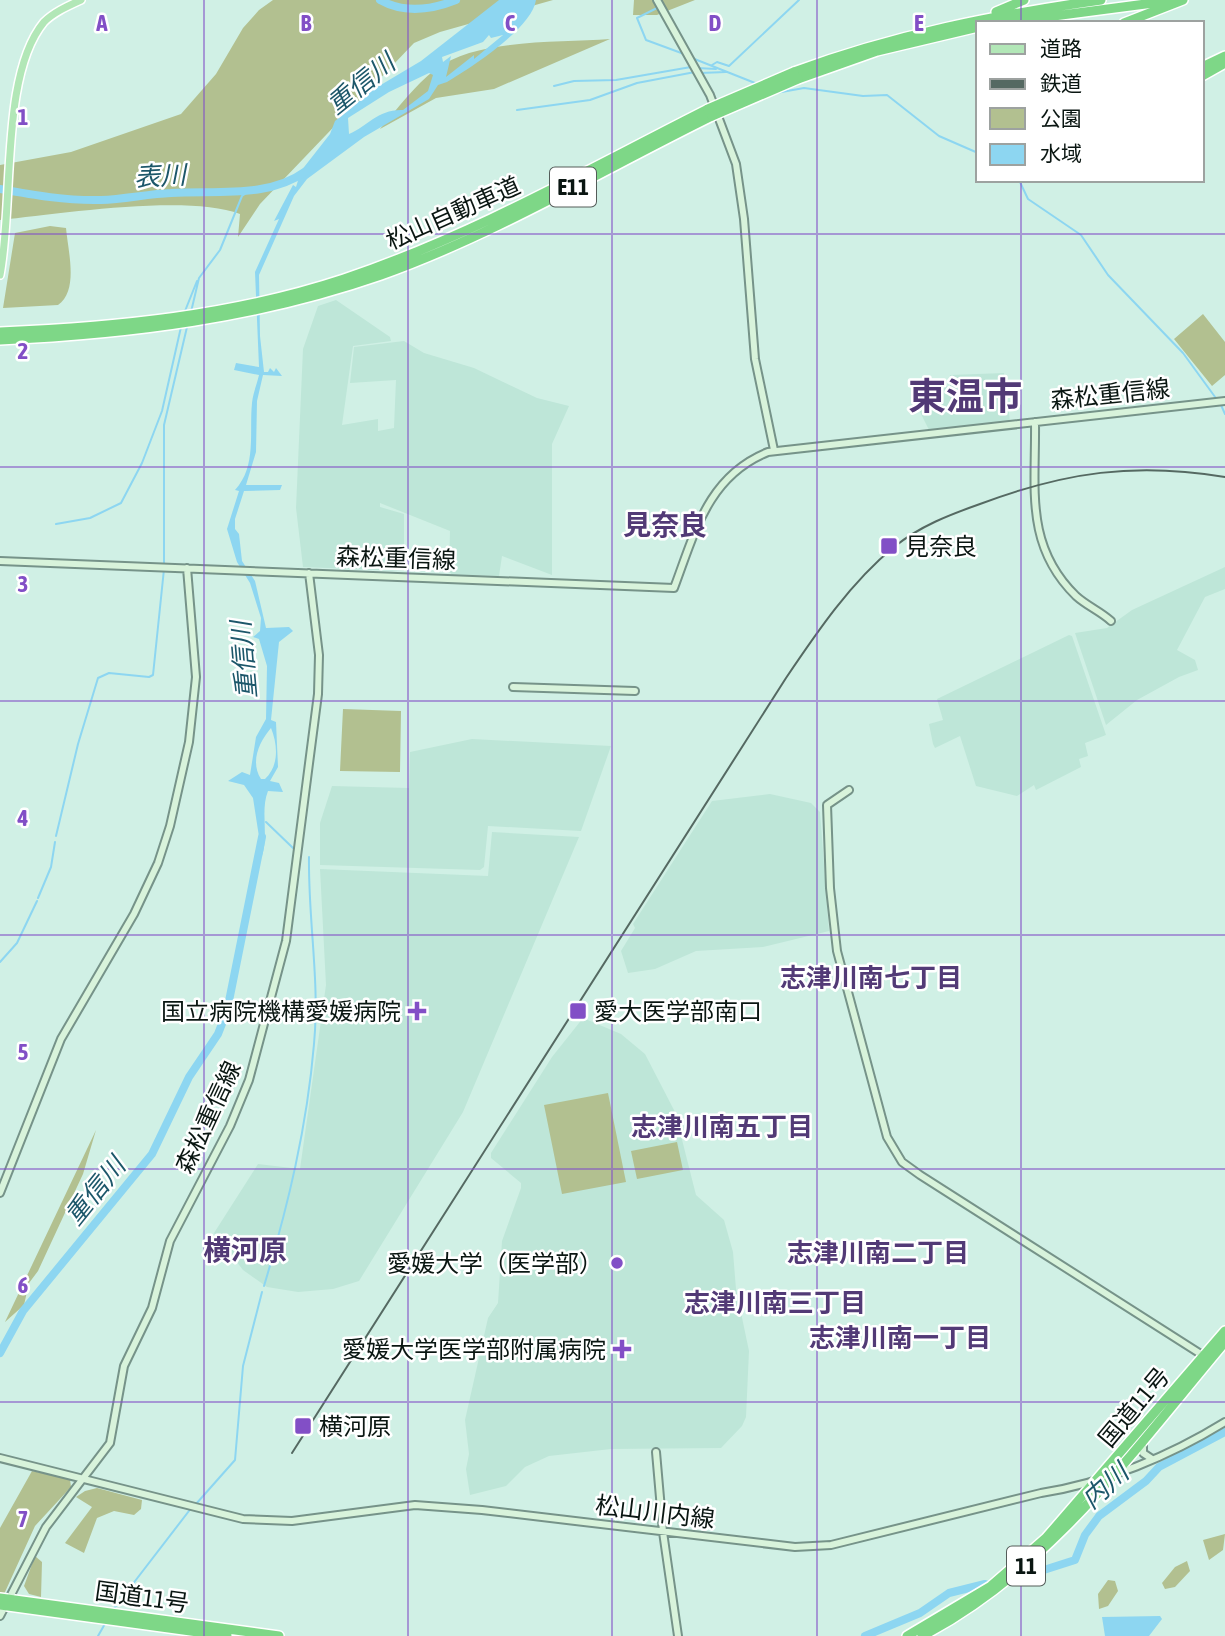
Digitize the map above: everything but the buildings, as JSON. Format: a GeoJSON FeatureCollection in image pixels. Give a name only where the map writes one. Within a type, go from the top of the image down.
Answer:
{"type":"FeatureCollection","features":[{"type":"Feature","properties":{"kind":"highway"},"geometry":{"type":"LineString","coordinates":[[985,17],[1024,0]]}},
{"type":"Feature","properties":{"kind":"highway","name":"松山自動車道"},"geometry":{"type":"LineString","coordinates":[[0,340],[166,324],[310,289],[432,250],[710,113],[874,44],[985,17],[1101,0]]}},
{"type":"Feature","properties":{"kind":"highway"},"geometry":{"type":"LineString","coordinates":[[1016,21],[1176,0]]}},
{"type":"Feature","properties":{"kind":"highway"},"geometry":{"type":"LineString","coordinates":[[1129,21],[1183,0]]}},
{"type":"Feature","properties":{"kind":"highway","name":"松山自動車道"},"geometry":{"type":"LineString","coordinates":[[796,75],[877,51],[976,27]]}},
{"type":"Feature","properties":{"kind":"highway"},"geometry":{"type":"LineString","coordinates":[[1204,66],[1225,56]]}},
{"type":"Feature","properties":{"kind":"highway"},"geometry":{"type":"LineString","coordinates":[[1204,75],[1225,63]]}},
{"type":"Feature","properties":{"kind":"highway","name":"松山自動車道"},"geometry":{"type":"LineString","coordinates":[[0,332],[166,324]]}},
{"type":"Feature","properties":{"kind":"highway","name":"国道11号"},"geometry":{"type":"LineString","coordinates":[[922,1636],[1002,1587],[1070,1523],[1143,1439],[1225,1331]]}},
{"type":"Feature","properties":{"kind":"highway","name":"国道11号"},"geometry":{"type":"LineString","coordinates":[[907,1636],[1000,1580],[1046,1538],[1206,1358],[1225,1342]]}},
{"type":"Feature","properties":{"kind":"highway","name":"国道11号"},"geometry":{"type":"LineString","coordinates":[[4,1602],[222,1633],[279,1636]]}},
{"type":"Feature","properties":{"kind":"main road"},"geometry":{"type":"LineString","coordinates":[[0,275],[9,92],[21,55],[45,21],[81,0]]}},
{"type":"Feature","properties":{"kind":"main road"},"geometry":{"type":"LineString","coordinates":[[657,0],[710,95],[736,164],[741,193],[755,359],[774,450]]}},
{"type":"Feature","properties":{"kind":"main road","name":"森松重信線"},"geometry":{"type":"LineString","coordinates":[[0,1616],[4,1602],[46,1527],[106,1451],[113,1437],[124,1366],[152,1308],[170,1241],[241,1103],[283,960],[320,681],[309,573],[674,588],[698,521],[713,493],[739,468],[774,450],[1225,401]]}},
{"type":"Feature","properties":{"kind":"main road"},"geometry":{"type":"LineString","coordinates":[[1035,422],[1037,526],[1042,548],[1075,595],[1111,621]]}},
{"type":"Feature","properties":{"kind":"main road"},"geometry":{"type":"LineString","coordinates":[[0,561],[309,573]]}},
{"type":"Feature","properties":{"kind":"main road"},"geometry":{"type":"LineString","coordinates":[[0,1193],[61,1039],[148,888],[173,816],[189,742],[196,677],[187,568]]}},
{"type":"Feature","properties":{"kind":"main road"},"geometry":{"type":"LineString","coordinates":[[513,687],[635,691]]}},
{"type":"Feature","properties":{"kind":"main road"},"geometry":{"type":"LineString","coordinates":[[849,790],[827,805],[834,934],[881,1119],[894,1151],[920,1175],[1206,1358]]}},
{"type":"Feature","properties":{"kind":"main road","name":"松山川内線"},"geometry":{"type":"LineString","coordinates":[[0,1458],[243,1519],[292,1521],[415,1506],[479,1510],[777,1546],[831,1545],[1041,1493],[1073,1488],[1153,1459],[1202,1437],[1225,1422]]}},
{"type":"Feature","properties":{"kind":"main road"},"geometry":{"type":"LineString","coordinates":[[1143,1439],[1143,1454],[1153,1459]]}},
{"type":"Feature","properties":{"kind":"main road"},"geometry":{"type":"LineString","coordinates":[[656,1452],[663,1532],[678,1636]]}},
{"type":"Feature","properties":{"kind":"main road"},"geometry":{"type":"LineString","coordinates":[[1073,1488],[1078,1494],[1077,1504]]}},
{"type":"Feature","properties":{"kind":"shaded area"},"geometry":{"type":"Polygon","coordinates":[[[336,300],[390,337],[391,341],[353,346],[342,425],[378,419],[378,431],[394,428],[396,380],[350,383],[354,347],[404,341],[424,353],[474,368],[537,398],[569,406],[552,444],[552,575],[502,556],[499,576],[452,575],[449,571],[450,531],[380,503],[380,507],[404,514],[404,571],[303,567],[296,508],[303,349],[318,306],[336,300]]]}},
{"type":"Feature","properties":{"kind":"shaded area"},"geometry":{"type":"Polygon","coordinates":[[[1004,373],[1010,421],[929,430],[918,408],[922,401],[917,387],[940,381],[950,388],[950,375],[1004,373]]]}},
{"type":"Feature","properties":{"kind":"shaded area"},"geometry":{"type":"Polygon","coordinates":[[[1225,567],[1225,589],[1205,597],[1177,650],[1195,660],[1198,670],[1179,677],[1137,700],[1106,725],[1075,633],[1107,628],[1132,610],[1225,567]]]}},
{"type":"Feature","properties":{"kind":"shaded area"},"geometry":{"type":"Polygon","coordinates":[[[1069,635],[1072,636],[1106,735],[1085,743],[1088,756],[1079,759],[1081,767],[1036,790],[1034,785],[1017,796],[976,786],[960,736],[935,748],[933,744],[929,724],[943,720],[937,699],[1069,635]]]}},
{"type":"Feature","properties":{"kind":"shaded area"},"geometry":{"type":"Polygon","coordinates":[[[472,739],[611,746],[581,831],[488,826],[484,867],[480,870],[320,865],[320,823],[332,786],[409,788],[410,752],[472,739]]]}},
{"type":"Feature","properties":{"kind":"shaded area"},"geometry":{"type":"Polygon","coordinates":[[[770,794],[811,803],[820,812],[829,931],[763,947],[696,951],[655,969],[628,973],[621,951],[635,928],[633,924],[712,801],[770,794]]]}},
{"type":"Feature","properties":{"kind":"shaded area"},"geometry":{"type":"Polygon","coordinates":[[[492,832],[579,837],[463,1112],[359,1281],[333,1289],[298,1292],[267,1287],[243,1270],[214,1233],[258,1164],[300,1169],[326,985],[320,869],[488,876],[492,832]]]}},
{"type":"Feature","properties":{"kind":"shaded area","name":"愛媛大学（医学部）"},"geometry":{"type":"Polygon","coordinates":[[[583,1018],[621,1034],[645,1054],[675,1112],[696,1195],[724,1220],[733,1252],[736,1289],[749,1351],[746,1417],[742,1426],[721,1448],[611,1449],[549,1456],[525,1467],[506,1486],[470,1495],[466,1469],[469,1454],[465,1420],[488,1318],[498,1303],[502,1241],[521,1188],[521,1183],[491,1158],[491,1153],[552,1057],[583,1018]]]}},
{"type":"Feature","properties":{"kind":"green space"},"geometry":{"type":"Polygon","coordinates":[[[273,0],[553,0],[440,32],[414,43],[260,204],[238,237],[240,214],[217,208],[122,207],[0,220],[0,165],[71,152],[181,114],[216,74],[243,28],[259,10],[273,0]]]}},
{"type":"Feature","properties":{"kind":"green space"},"geometry":{"type":"Polygon","coordinates":[[[634,0],[695,0],[657,15],[633,15],[634,0]]]}},
{"type":"Feature","properties":{"kind":"green space"},"geometry":{"type":"Polygon","coordinates":[[[610,39],[494,89],[436,98],[380,129],[421,83],[436,69],[453,59],[496,47],[610,39]]]}},
{"type":"Feature","properties":{"kind":"green space"},"geometry":{"type":"Polygon","coordinates":[[[50,226],[66,228],[71,270],[64,299],[58,305],[3,308],[15,233],[50,226]]]}},
{"type":"Feature","properties":{"kind":"green space"},"geometry":{"type":"Polygon","coordinates":[[[1203,314],[1225,342],[1225,375],[1212,386],[1174,339],[1203,314]]]}},
{"type":"Feature","properties":{"kind":"green space"},"geometry":{"type":"Polygon","coordinates":[[[343,709],[401,711],[400,772],[340,771],[343,709]]]}},
{"type":"Feature","properties":{"kind":"green space"},"geometry":{"type":"Polygon","coordinates":[[[608,1093],[626,1182],[562,1194],[544,1105],[608,1093]]]}},
{"type":"Feature","properties":{"kind":"green space"},"geometry":{"type":"Polygon","coordinates":[[[96,1130],[83,1174],[38,1271],[29,1283],[24,1305],[5,1322],[96,1130]]]}},
{"type":"Feature","properties":{"kind":"green space"},"geometry":{"type":"Polygon","coordinates":[[[677,1142],[683,1170],[637,1179],[631,1151],[677,1142]]]}},
{"type":"Feature","properties":{"kind":"green space"},"geometry":{"type":"Polygon","coordinates":[[[32,1471],[70,1479],[71,1487],[35,1526],[0,1603],[0,1528],[32,1471]]]}},
{"type":"Feature","properties":{"kind":"green space"},"geometry":{"type":"Polygon","coordinates":[[[97,1488],[142,1500],[141,1509],[134,1515],[114,1511],[97,1518],[84,1553],[65,1543],[92,1507],[76,1497],[97,1488]]]}},
{"type":"Feature","properties":{"kind":"green space"},"geometry":{"type":"Polygon","coordinates":[[[1225,1534],[1223,1550],[1209,1560],[1203,1540],[1225,1534]]]}},
{"type":"Feature","properties":{"kind":"green space"},"geometry":{"type":"Polygon","coordinates":[[[35,1556],[42,1562],[41,1597],[29,1594],[24,1586],[35,1556]]]}},
{"type":"Feature","properties":{"kind":"green space"},"geometry":{"type":"Polygon","coordinates":[[[1187,1561],[1190,1571],[1175,1587],[1165,1589],[1162,1583],[1175,1567],[1187,1561]]]}},
{"type":"Feature","properties":{"kind":"green space"},"geometry":{"type":"Polygon","coordinates":[[[1108,1580],[1115,1581],[1118,1591],[1108,1606],[1099,1609],[1098,1594],[1108,1580]]]}},
{"type":"Feature","properties":{"kind":"water"},"geometry":{"type":"Polygon","coordinates":[[[499,0],[536,0],[524,23],[485,57],[438,85],[429,99],[364,137],[307,179],[294,196],[259,275],[260,336],[264,372],[268,372],[270,368],[274,372],[276,368],[282,376],[263,375],[257,401],[256,452],[246,485],[282,485],[280,490],[244,491],[235,519],[235,529],[239,534],[242,561],[255,581],[266,628],[289,627],[293,631],[279,642],[271,720],[276,722],[278,767],[270,781],[279,783],[283,792],[268,791],[262,856],[253,798],[244,785],[228,781],[242,772],[250,775],[256,737],[266,719],[267,666],[259,639],[253,637],[260,631],[261,618],[250,583],[237,562],[227,529],[239,491],[235,490],[247,470],[251,449],[252,403],[259,375],[234,370],[236,363],[259,367],[255,272],[279,219],[274,221],[293,185],[296,187],[301,171],[330,134],[335,121],[374,89],[421,61],[499,0]],[[489,35],[483,42],[442,57],[443,62],[451,56],[446,77],[474,55],[474,59],[503,35],[491,38],[489,35]],[[429,73],[389,92],[348,118],[349,134],[380,115],[403,110],[428,91],[433,75],[429,73]],[[271,728],[256,759],[261,779],[270,774],[276,755],[271,728]]]}},
{"type":"Feature","properties":{"kind":"water"},"geometry":{"type":"Polygon","coordinates":[[[1160,1616],[1162,1619],[1149,1636],[1105,1636],[1102,1617],[1160,1616]]]}},
{"type":"Feature","properties":{"kind":"waterway"},"geometry":{"type":"LineString","coordinates":[[380,0],[408,9],[437,6],[456,0]]}},
{"type":"Feature","properties":{"kind":"waterway"},"geometry":{"type":"LineString","coordinates":[[712,65],[717,62],[729,66],[799,0]]}},
{"type":"Feature","properties":{"kind":"waterway"},"geometry":{"type":"LineString","coordinates":[[659,7],[637,18],[646,40],[684,54]]}},
{"type":"Feature","properties":{"kind":"waterway"},"geometry":{"type":"LineString","coordinates":[[692,58],[755,83]]}},
{"type":"Feature","properties":{"kind":"waterway"},"geometry":{"type":"LineString","coordinates":[[554,86],[574,81],[616,80],[691,67]]}},
{"type":"Feature","properties":{"kind":"waterway"},"geometry":{"type":"LineString","coordinates":[[697,68],[716,69]]}},
{"type":"Feature","properties":{"kind":"waterway"},"geometry":{"type":"LineString","coordinates":[[517,110],[590,100],[637,83],[695,72]]}},
{"type":"Feature","properties":{"kind":"waterway"},"geometry":{"type":"LineString","coordinates":[[700,73],[726,72]]}},
{"type":"Feature","properties":{"kind":"waterway"},"geometry":{"type":"LineString","coordinates":[[776,93],[804,88],[863,96],[887,95],[939,136],[976,152]]}},
{"type":"Feature","properties":{"kind":"waterway","name":"表川"},"geometry":{"type":"LineString","coordinates":[[0,189],[63,199],[101,200],[258,189],[275,186],[306,171]]}},
{"type":"Feature","properties":{"kind":"waterway"},"geometry":{"type":"LineString","coordinates":[[1020,182],[1028,199],[1081,235],[1108,275],[1183,353],[1218,401]]}},
{"type":"Feature","properties":{"kind":"waterway"},"geometry":{"type":"LineString","coordinates":[[191,312],[199,278],[220,250],[242,196],[249,191]]}},
{"type":"Feature","properties":{"kind":"waterway"},"geometry":{"type":"LineString","coordinates":[[185,311],[197,281]]}},
{"type":"Feature","properties":{"kind":"waterway"},"geometry":{"type":"LineString","coordinates":[[56,524],[90,518],[121,503],[142,463],[162,411],[181,327]]}},
{"type":"Feature","properties":{"kind":"waterway"},"geometry":{"type":"LineString","coordinates":[[164,564],[164,425],[187,327]]}},
{"type":"Feature","properties":{"kind":"waterway"},"geometry":{"type":"LineString","coordinates":[[1221,405],[1225,414]]}},
{"type":"Feature","properties":{"kind":"waterway"},"geometry":{"type":"LineString","coordinates":[[56,836],[78,744],[98,678],[109,673],[149,677],[153,675],[164,569]]}},
{"type":"Feature","properties":{"kind":"waterway"},"geometry":{"type":"LineString","coordinates":[[266,822],[293,848]]}},
{"type":"Feature","properties":{"kind":"waterway","name":"重信川"},"geometry":{"type":"LineString","coordinates":[[0,1353],[23,1311],[152,1154],[189,1077],[218,1034],[227,1011],[262,837]]}},
{"type":"Feature","properties":{"kind":"waterway"},"geometry":{"type":"LineString","coordinates":[[38,898],[51,867],[55,842]]}},
{"type":"Feature","properties":{"kind":"waterway"},"geometry":{"type":"LineString","coordinates":[[264,1286],[295,1166],[311,1075],[316,997],[309,857]]}},
{"type":"Feature","properties":{"kind":"waterway"},"geometry":{"type":"LineString","coordinates":[[0,962],[17,943],[37,901]]}},
{"type":"Feature","properties":{"kind":"waterway"},"geometry":{"type":"LineString","coordinates":[[196,1504],[235,1460],[243,1366],[262,1292]]}},
{"type":"Feature","properties":{"kind":"waterway","name":"内川"},"geometry":{"type":"LineString","coordinates":[[1025,1576],[1075,1560],[1085,1535],[1099,1516],[1146,1481],[1159,1467],[1225,1432]]}},
{"type":"Feature","properties":{"kind":"waterway"},"geometry":{"type":"LineString","coordinates":[[112,1611],[192,1507]]}},
{"type":"Feature","properties":{"kind":"waterway","name":"内川"},"geometry":{"type":"LineString","coordinates":[[865,1636],[920,1613],[949,1593],[985,1584]]}},
{"type":"Feature","properties":{"kind":"waterway"},"geometry":{"type":"LineString","coordinates":[[98,1636],[106,1622]]}},
{"type":"Feature","properties":{"kind":"railway"},"geometry":{"type":"LineString","coordinates":[[292,1453],[786,678],[822,626],[863,576],[894,547],[924,527],[968,508],[1041,484],[1071,477],[1130,471],[1161,470],[1225,477]]}},
{"type":"Feature","properties":{"kind":"place","name":"見奈良"},"geometry":{"type":"Point","coordinates":[889,546]}},
{"type":"Feature","properties":{"kind":"place","name":"国立病院機構愛媛病院"},"geometry":{"type":"Point","coordinates":[417,1011]}},
{"type":"Feature","properties":{"kind":"place","name":"愛大医学部南口"},"geometry":{"type":"Point","coordinates":[578,1011]}},
{"type":"Feature","properties":{"kind":"place","name":"愛媛大学（医学部）"},"geometry":{"type":"Point","coordinates":[617,1263]}},
{"type":"Feature","properties":{"kind":"place","name":"愛媛大学医学部附属病院"},"geometry":{"type":"Point","coordinates":[622,1349]}},
{"type":"Feature","properties":{"kind":"place","name":"横河原"},"geometry":{"type":"Point","coordinates":[303,1426]}},
{"type":"Feature","properties":{"kind":"district","name":"東温市"},"geometry":{"type":"Point","coordinates":[965,396]}},
{"type":"Feature","properties":{"kind":"district","name":"見奈良"},"geometry":{"type":"Point","coordinates":[665,525]}},
{"type":"Feature","properties":{"kind":"district","name":"志津川南七丁目"},"geometry":{"type":"Point","coordinates":[871,978]}},
{"type":"Feature","properties":{"kind":"district","name":"志津川南五丁目"},"geometry":{"type":"Point","coordinates":[722,1127]}},
{"type":"Feature","properties":{"kind":"district","name":"横河原"},"geometry":{"type":"Point","coordinates":[245,1250]}},
{"type":"Feature","properties":{"kind":"district","name":"志津川南二丁目"},"geometry":{"type":"Point","coordinates":[878,1253]}},
{"type":"Feature","properties":{"kind":"district","name":"志津川南三丁目"},"geometry":{"type":"Point","coordinates":[775,1303]}},
{"type":"Feature","properties":{"kind":"district","name":"志津川南一丁目"},"geometry":{"type":"Point","coordinates":[900,1338]}}]}
